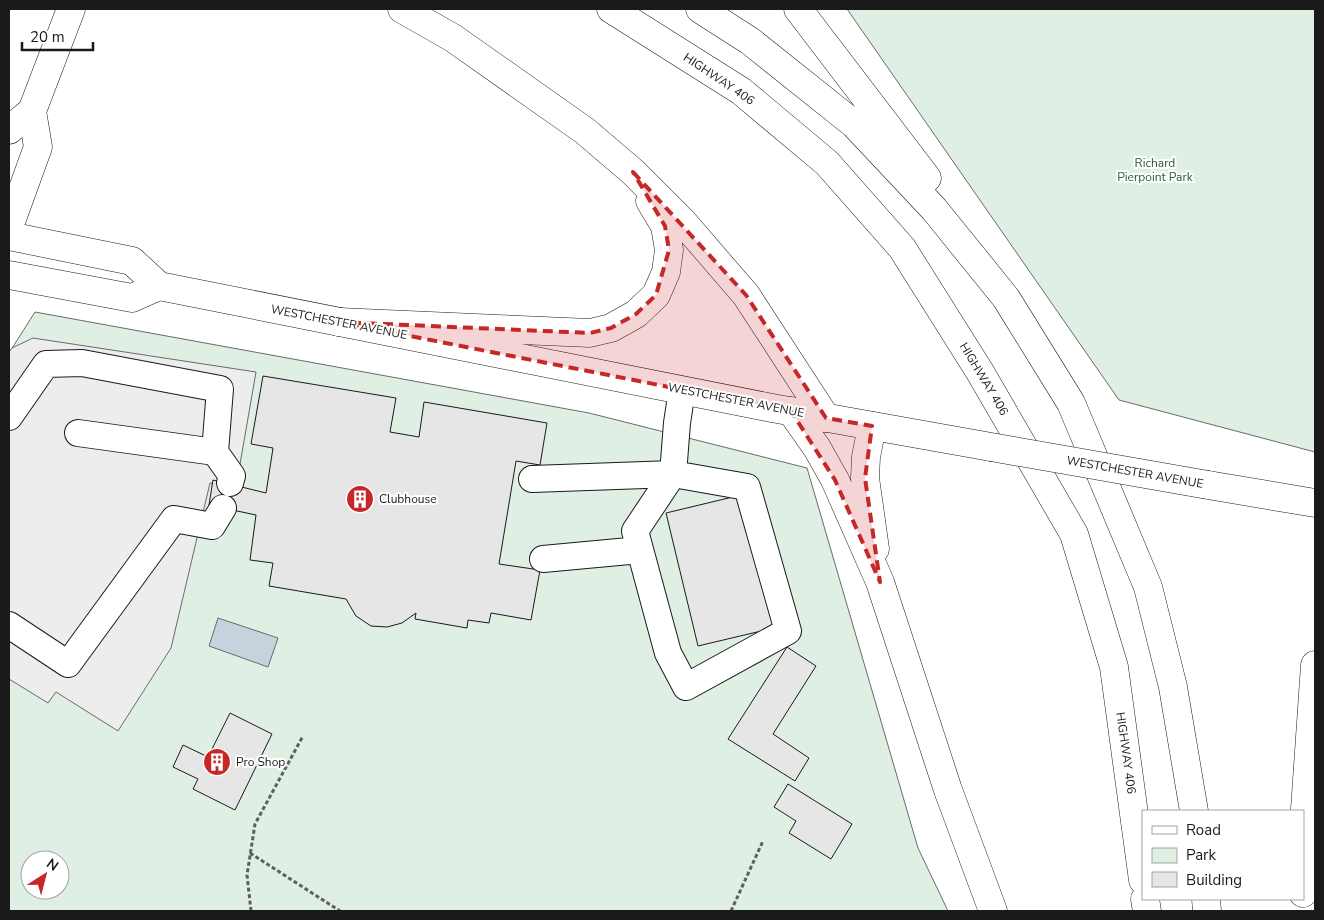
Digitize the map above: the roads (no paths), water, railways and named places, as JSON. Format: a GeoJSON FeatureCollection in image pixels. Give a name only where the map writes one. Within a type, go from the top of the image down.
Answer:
{"type":"FeatureCollection","features":[{"type":"Feature","properties":{"kind":"main road"},"geometry":{"type":"LineString","coordinates":[[9,226],[38,147],[32,112],[71,9]]}},
{"type":"Feature","properties":{"kind":"main road"},"geometry":{"type":"LineString","coordinates":[[402,9],[453,38],[585,131],[633,172],[683,222],[746,295],[826,418]]}},
{"type":"Feature","properties":{"kind":"main road","name":"HIGHWAY 406"},"geometry":{"type":"LineString","coordinates":[[612,9],[741,91],[827,163],[902,248],[980,372],[1074,534],[1114,667],[1142,873]]}},
{"type":"Feature","properties":{"kind":"main road"},"geometry":{"type":"LineString","coordinates":[[700,9],[750,41],[854,124],[934,209],[1006,298]]}},
{"type":"Feature","properties":{"kind":"main road"},"geometry":{"type":"LineString","coordinates":[[798,9],[925,176],[1006,298],[1071,403],[1148,587],[1173,687],[1194,810]]}},
{"type":"Feature","properties":{"kind":"main road"},"geometry":{"type":"LineString","coordinates":[[9,130],[32,112]]}},
{"type":"Feature","properties":{"kind":"main road"},"geometry":{"type":"LineString","coordinates":[[338,322],[590,333],[611,328],[636,314],[656,295],[666,272],[669,250],[665,226],[633,172]]}},
{"type":"Feature","properties":{"kind":"main road"},"geometry":{"type":"LineString","coordinates":[[9,236],[132,261],[159,286],[132,298],[9,275]]}},
{"type":"Feature","properties":{"kind":"main road","name":"WESTCHESTER AVENUE"},"geometry":{"type":"LineString","coordinates":[[159,286],[826,418],[1315,503]]}},
{"type":"Feature","properties":{"kind":"main road"},"geometry":{"type":"LineString","coordinates":[[791,411],[817,448],[835,480],[880,582],[948,790],[993,911]]}},
{"type":"Feature","properties":{"kind":"main road"},"geometry":{"type":"LineString","coordinates":[[872,426],[866,457],[865,478],[880,582]]}},
{"type":"Feature","properties":{"kind":"main road"},"geometry":{"type":"LineString","coordinates":[[1304,851],[1315,665]]}},
{"type":"Feature","properties":{"kind":"lane"},"geometry":{"type":"LineString","coordinates":[[9,417],[46,364],[82,363],[220,389],[215,452],[232,476],[212,526],[174,519],[68,664],[9,625]]}},
{"type":"Feature","properties":{"kind":"lane"},"geometry":{"type":"LineString","coordinates":[[532,479],[673,474],[747,487],[788,632],[686,687],[668,653],[635,531],[673,474],[682,390]]}},
{"type":"Feature","properties":{"kind":"lane"},"geometry":{"type":"LineString","coordinates":[[78,433],[215,452]]}},
{"type":"Feature","properties":{"kind":"lane"},"geometry":{"type":"LineString","coordinates":[[543,559],[640,550]]}},
{"type":"Feature","properties":{"kind":"place","name":"Clubhouse"},"geometry":{"type":"Point","coordinates":[360,499]}},
{"type":"Feature","properties":{"kind":"place","name":"Pro Shop"},"geometry":{"type":"Point","coordinates":[217,762]}},
{"type":"Feature","properties":{"kind":"park label","name":"Richard Pierpoint Park"},"geometry":{"type":"Point","coordinates":[1155,170]}}]}
